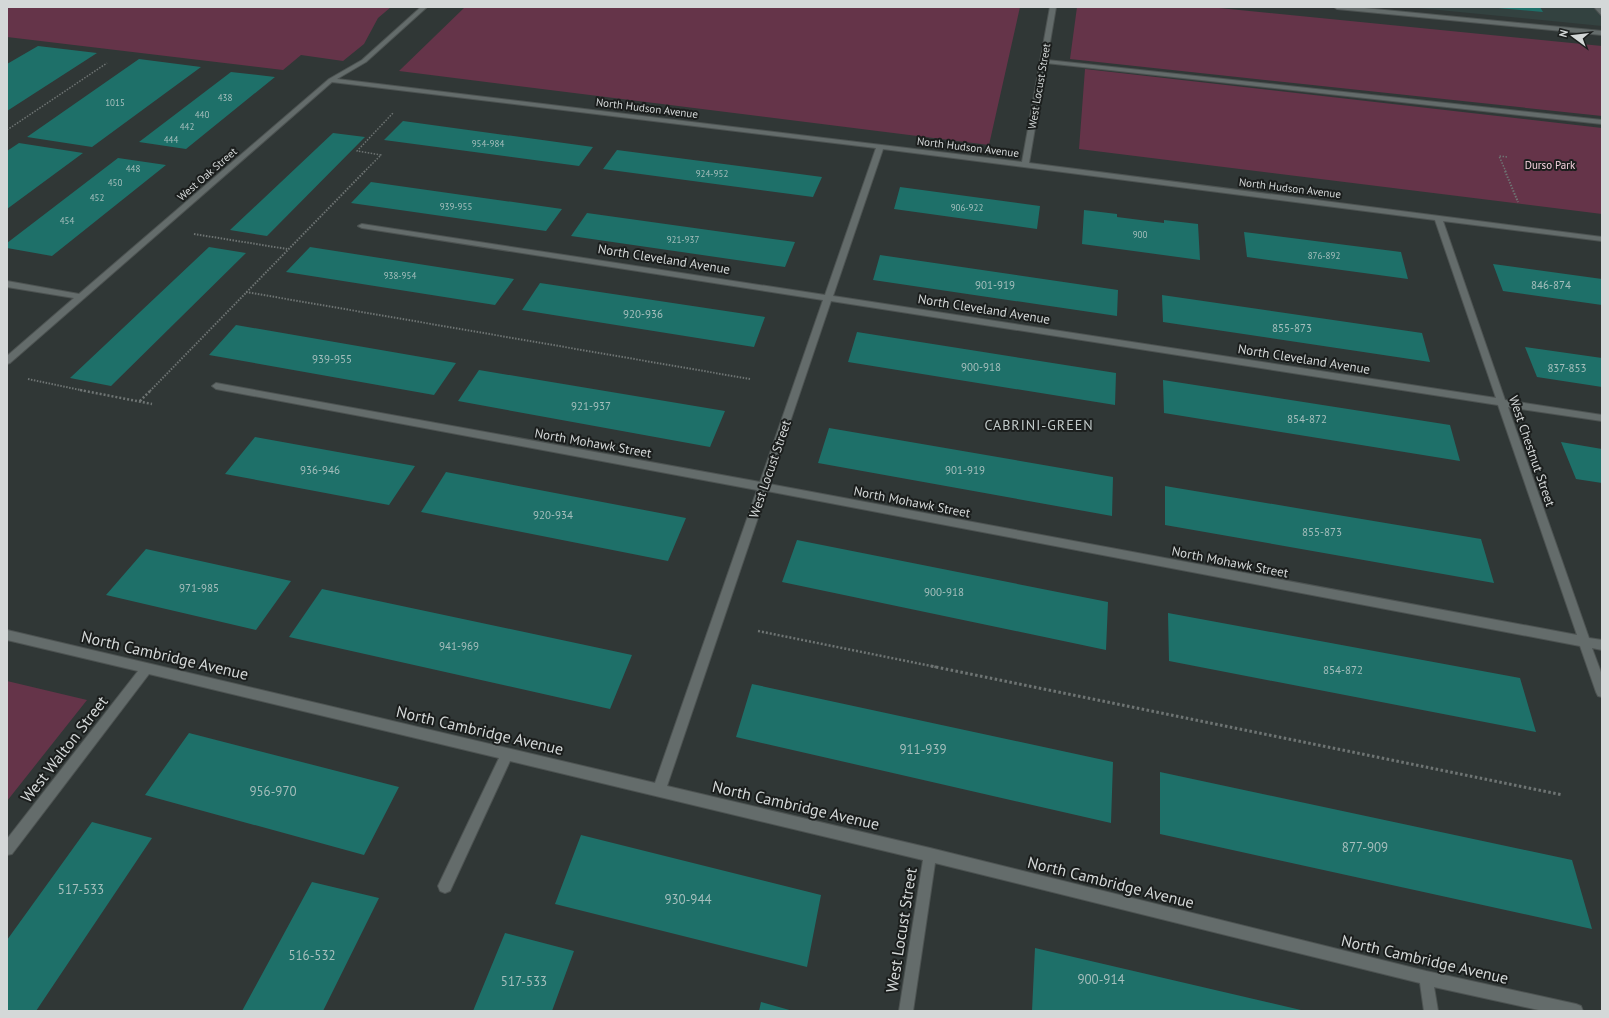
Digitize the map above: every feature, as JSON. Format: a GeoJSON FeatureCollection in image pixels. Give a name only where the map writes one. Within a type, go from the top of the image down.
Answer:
{"type":"FeatureCollection","features":[{"type":"Feature","properties":{"kind":"street","name":"West Oak Street"},"geometry":{"type":"LineString","coordinates":[[7,361],[332,80],[364,61],[424,7]]}},
{"type":"Feature","properties":{"kind":"street","name":"West Locust Street"},"geometry":{"type":"LineString","coordinates":[[1025,165],[1052,7]]}},
{"type":"Feature","properties":{"kind":"street"},"geometry":{"type":"LineString","coordinates":[[1337,7],[1602,33]]}},
{"type":"Feature","properties":{"kind":"street"},"geometry":{"type":"LineString","coordinates":[[1597,7],[1602,14]]}},
{"type":"Feature","properties":{"kind":"street"},"geometry":{"type":"LineString","coordinates":[[1043,61],[1602,122]]}},
{"type":"Feature","properties":{"kind":"street","name":"North Hudson Avenue"},"geometry":{"type":"LineString","coordinates":[[332,80],[1025,165],[1602,239]]}},
{"type":"Feature","properties":{"kind":"street","name":"West Locust Street"},"geometry":{"type":"LineString","coordinates":[[659,790],[880,147]]}},
{"type":"Feature","properties":{"kind":"street","name":"West Chestnut Street"},"geometry":{"type":"LineString","coordinates":[[1438,218],[1602,692]]}},
{"type":"Feature","properties":{"kind":"street","name":"North Cleveland Avenue"},"geometry":{"type":"LineString","coordinates":[[362,226],[1602,418]]}},
{"type":"Feature","properties":{"kind":"street"},"geometry":{"type":"LineString","coordinates":[[7,284],[81,297]]}},
{"type":"Feature","properties":{"kind":"street","name":"North Mohawk Street"},"geometry":{"type":"LineString","coordinates":[[216,386],[764,487],[1602,645]]}},
{"type":"Feature","properties":{"kind":"street","name":"North Cambridge Avenue"},"geometry":{"type":"LineString","coordinates":[[7,635],[930,855],[1426,978],[1576,1011]]}},
{"type":"Feature","properties":{"kind":"street","name":"West Walton Street"},"geometry":{"type":"LineString","coordinates":[[7,849],[147,668]]}},
{"type":"Feature","properties":{"kind":"street"},"geometry":{"type":"LineString","coordinates":[[445,886],[507,754]]}},
{"type":"Feature","properties":{"kind":"street","name":"West Locust Street"},"geometry":{"type":"LineString","coordinates":[[906,1011],[930,855]]}},
{"type":"Feature","properties":{"kind":"street"},"geometry":{"type":"LineString","coordinates":[[1426,978],[1431,1011]]}},
{"type":"Feature","properties":{"kind":"path"},"geometry":{"type":"LineString","coordinates":[[7,130],[107,63]]}},
{"type":"Feature","properties":{"kind":"path"},"geometry":{"type":"LineString","coordinates":[[140,401],[381,154],[356,151],[398,108]]}},
{"type":"Feature","properties":{"kind":"path"},"geometry":{"type":"LineString","coordinates":[[1508,157],[1499,156],[1520,206]]}},
{"type":"Feature","properties":{"kind":"path"},"geometry":{"type":"LineString","coordinates":[[192,234],[288,250]]}},
{"type":"Feature","properties":{"kind":"path"},"geometry":{"type":"LineString","coordinates":[[246,292],[750,378]]}},
{"type":"Feature","properties":{"kind":"path"},"geometry":{"type":"LineString","coordinates":[[24,378],[152,404]]}},
{"type":"Feature","properties":{"kind":"path"},"geometry":{"type":"LineString","coordinates":[[758,631],[1563,795]]}},
{"type":"Feature","properties":{"kind":"shaded area"},"geometry":{"type":"Polygon","coordinates":[[[1408,7],[1602,7],[1602,26],[1408,7]]]}},
{"type":"Feature","properties":{"kind":"green space"},"geometry":{"type":"Polygon","coordinates":[[[7,7],[391,7],[378,18],[364,44],[343,61],[301,55],[283,70],[7,37],[7,7]]]}},
{"type":"Feature","properties":{"kind":"green space"},"geometry":{"type":"Polygon","coordinates":[[[465,7],[1020,7],[989,145],[399,71],[465,7]]]}},
{"type":"Feature","properties":{"kind":"green space"},"geometry":{"type":"Polygon","coordinates":[[[1077,7],[1209,7],[1602,46],[1602,116],[1070,59],[1077,7]]]}},
{"type":"Feature","properties":{"kind":"green space","name":"Durso Park"},"geometry":{"type":"Polygon","coordinates":[[[1085,69],[1602,128],[1602,214],[1079,149],[1085,69]]]}},
{"type":"Feature","properties":{"kind":"green space"},"geometry":{"type":"Polygon","coordinates":[[[7,681],[87,700],[7,801],[7,681]]]}},
{"type":"Feature","properties":{"kind":"building"},"geometry":{"type":"Polygon","coordinates":[[[1540,7],[1543,12],[1498,8],[1540,7]]]}},
{"type":"Feature","properties":{"kind":"building"},"geometry":{"type":"Polygon","coordinates":[[[38,46],[97,53],[7,111],[7,64],[38,46]]]}},
{"type":"Feature","properties":{"kind":"building"},"geometry":{"type":"Polygon","coordinates":[[[139,59],[201,67],[92,147],[27,137],[139,59]]]}},
{"type":"Feature","properties":{"kind":"building"},"geometry":{"type":"Polygon","coordinates":[[[231,72],[275,77],[186,149],[139,142],[231,72]]]}},
{"type":"Feature","properties":{"kind":"building"},"geometry":{"type":"Polygon","coordinates":[[[403,121],[593,147],[579,166],[384,140],[403,121]]]}},
{"type":"Feature","properties":{"kind":"building"},"geometry":{"type":"Polygon","coordinates":[[[333,133],[365,137],[267,236],[230,230],[333,133]]]}},
{"type":"Feature","properties":{"kind":"building"},"geometry":{"type":"Polygon","coordinates":[[[19,143],[83,153],[7,209],[7,151],[19,143]]]}},
{"type":"Feature","properties":{"kind":"building"},"geometry":{"type":"Polygon","coordinates":[[[617,150],[822,177],[813,197],[603,169],[617,150]]]}},
{"type":"Feature","properties":{"kind":"building"},"geometry":{"type":"Polygon","coordinates":[[[118,158],[166,165],[52,256],[7,248],[7,243],[118,158]]]}},
{"type":"Feature","properties":{"kind":"building"},"geometry":{"type":"Polygon","coordinates":[[[371,182],[562,209],[546,231],[351,203],[371,182]]]}},
{"type":"Feature","properties":{"kind":"building"},"geometry":{"type":"Polygon","coordinates":[[[900,187],[1040,206],[1037,229],[894,209],[900,187]]]}},
{"type":"Feature","properties":{"kind":"building"},"geometry":{"type":"Polygon","coordinates":[[[1084,210],[1117,214],[1117,217],[1164,223],[1164,220],[1198,224],[1200,260],[1082,244],[1084,210]]]}},
{"type":"Feature","properties":{"kind":"building"},"geometry":{"type":"Polygon","coordinates":[[[587,213],[795,242],[785,267],[571,236],[587,213]]]}},
{"type":"Feature","properties":{"kind":"building"},"geometry":{"type":"Polygon","coordinates":[[[1244,232],[1401,252],[1408,279],[1247,257],[1244,232]]]}},
{"type":"Feature","properties":{"kind":"building"},"geometry":{"type":"Polygon","coordinates":[[[209,247],[246,253],[111,386],[70,378],[209,247]]]}},
{"type":"Feature","properties":{"kind":"building"},"geometry":{"type":"Polygon","coordinates":[[[310,247],[514,279],[495,305],[286,272],[310,247]]]}},
{"type":"Feature","properties":{"kind":"building"},"geometry":{"type":"Polygon","coordinates":[[[880,255],[1118,290],[1117,316],[873,280],[880,255]]]}},
{"type":"Feature","properties":{"kind":"building"},"geometry":{"type":"Polygon","coordinates":[[[1493,264],[1602,279],[1602,305],[1503,291],[1493,264]]]}},
{"type":"Feature","properties":{"kind":"building"},"geometry":{"type":"Polygon","coordinates":[[[540,283],[765,317],[754,347],[522,310],[540,283]]]}},
{"type":"Feature","properties":{"kind":"building"},"geometry":{"type":"Polygon","coordinates":[[[1162,295],[1422,333],[1430,362],[1163,322],[1162,295]]]}},
{"type":"Feature","properties":{"kind":"building"},"geometry":{"type":"Polygon","coordinates":[[[236,325],[456,363],[434,395],[209,355],[236,325]]]}},
{"type":"Feature","properties":{"kind":"building"},"geometry":{"type":"Polygon","coordinates":[[[857,332],[1116,373],[1115,405],[848,362],[857,332]]]}},
{"type":"Feature","properties":{"kind":"building"},"geometry":{"type":"Polygon","coordinates":[[[1525,347],[1602,358],[1602,387],[1537,377],[1525,347]]]}},
{"type":"Feature","properties":{"kind":"building"},"geometry":{"type":"Polygon","coordinates":[[[479,370],[725,411],[710,447],[458,401],[479,370]]]}},
{"type":"Feature","properties":{"kind":"building"},"geometry":{"type":"Polygon","coordinates":[[[1163,380],[1450,425],[1460,461],[1164,413],[1163,380]]]}},
{"type":"Feature","properties":{"kind":"building"},"geometry":{"type":"Polygon","coordinates":[[[829,428],[1113,477],[1112,516],[818,463],[829,428]]]}},
{"type":"Feature","properties":{"kind":"building"},"geometry":{"type":"Polygon","coordinates":[[[255,437],[415,466],[389,505],[225,474],[255,437]]]}},
{"type":"Feature","properties":{"kind":"building"},"geometry":{"type":"Polygon","coordinates":[[[1561,442],[1602,449],[1602,483],[1576,479],[1561,442]]]}},
{"type":"Feature","properties":{"kind":"building"},"geometry":{"type":"Polygon","coordinates":[[[446,472],[686,518],[668,561],[421,512],[446,472]]]}},
{"type":"Feature","properties":{"kind":"building"},"geometry":{"type":"Polygon","coordinates":[[[1165,486],[1481,539],[1494,583],[1165,525],[1165,486]]]}},
{"type":"Feature","properties":{"kind":"building"},"geometry":{"type":"Polygon","coordinates":[[[797,540],[1108,602],[1106,650],[782,582],[797,540]]]}},
{"type":"Feature","properties":{"kind":"building"},"geometry":{"type":"Polygon","coordinates":[[[146,549],[291,581],[256,630],[106,595],[146,549]]]}},
{"type":"Feature","properties":{"kind":"building"},"geometry":{"type":"Polygon","coordinates":[[[322,589],[632,655],[610,709],[289,637],[322,589]]]}},
{"type":"Feature","properties":{"kind":"building"},"geometry":{"type":"Polygon","coordinates":[[[1168,613],[1520,678],[1536,732],[1169,661],[1168,613]]]}},
{"type":"Feature","properties":{"kind":"building"},"geometry":{"type":"Polygon","coordinates":[[[752,684],[1113,762],[1111,823],[736,737],[752,684]]]}},
{"type":"Feature","properties":{"kind":"building"},"geometry":{"type":"Polygon","coordinates":[[[189,733],[399,787],[364,855],[145,795],[189,733]]]}},
{"type":"Feature","properties":{"kind":"building"},"geometry":{"type":"Polygon","coordinates":[[[1160,772],[1572,860],[1592,929],[1160,834],[1160,772]]]}},
{"type":"Feature","properties":{"kind":"building"},"geometry":{"type":"Polygon","coordinates":[[[92,822],[152,838],[36,1011],[7,1011],[7,940],[92,822]]]}},
{"type":"Feature","properties":{"kind":"building"},"geometry":{"type":"Polygon","coordinates":[[[581,835],[821,895],[807,967],[555,904],[581,835]]]}},
{"type":"Feature","properties":{"kind":"building"},"geometry":{"type":"Polygon","coordinates":[[[312,882],[379,898],[323,1011],[242,1011],[312,882]]]}},
{"type":"Feature","properties":{"kind":"building"},"geometry":{"type":"Polygon","coordinates":[[[505,933],[574,951],[552,1011],[473,1011],[505,933]]]}},
{"type":"Feature","properties":{"kind":"building"},"geometry":{"type":"Polygon","coordinates":[[[1035,948],[1301,1010],[1301,1011],[1032,1011],[1035,948]]]}},
{"type":"Feature","properties":{"kind":"building"},"geometry":{"type":"Polygon","coordinates":[[[761,1002],[793,1011],[759,1011],[761,1002]]]}},
{"type":"Feature","properties":{"kind":"district","name":"CABRINI-GREEN"},"geometry":{"type":"Point","coordinates":[1039,425]}}]}
